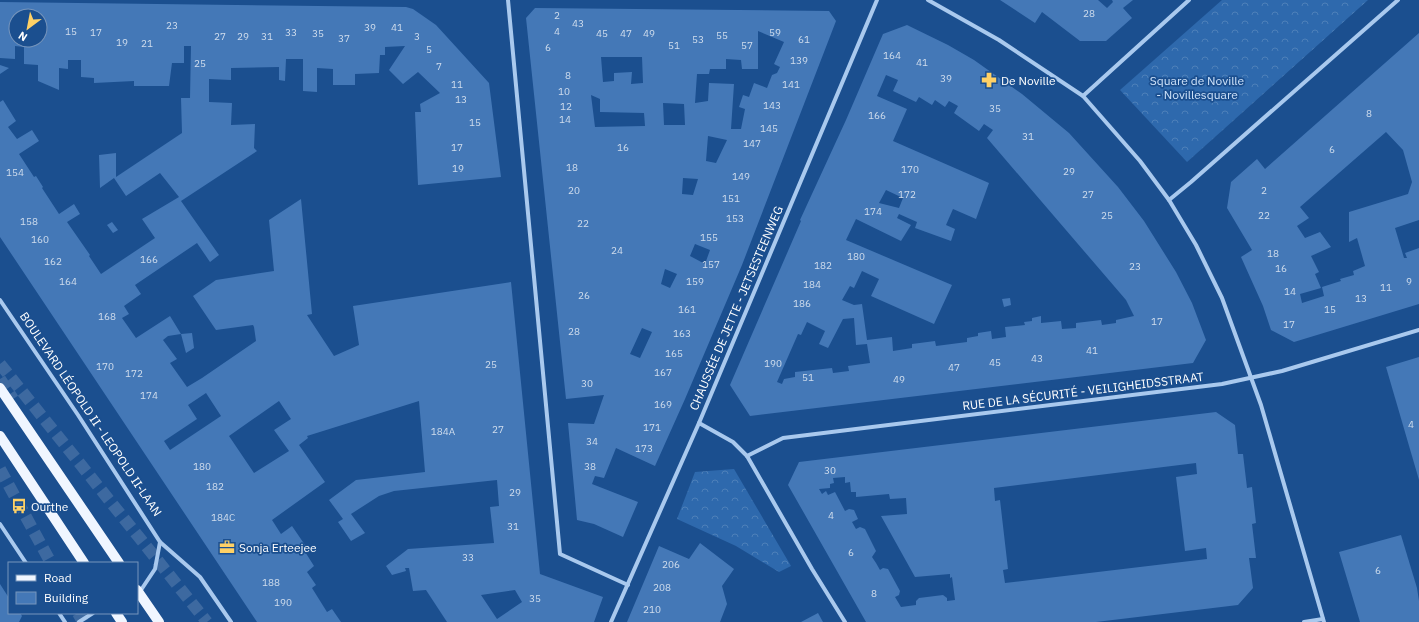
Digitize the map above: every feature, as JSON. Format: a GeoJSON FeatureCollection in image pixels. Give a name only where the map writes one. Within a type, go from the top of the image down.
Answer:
{"type":"FeatureCollection","features":[{"type":"Feature","properties":{"kind":"main road"},"geometry":{"type":"LineString","coordinates":[[0,388],[118,562]]}},
{"type":"Feature","properties":{"kind":"main road"},"geometry":{"type":"LineString","coordinates":[[0,436],[83,562]]}},
{"type":"Feature","properties":{"kind":"main road"},"geometry":{"type":"LineString","coordinates":[[138,592],[159,622]]}},
{"type":"Feature","properties":{"kind":"street"},"geometry":{"type":"LineString","coordinates":[[508,0],[560,554],[628,585]]}},
{"type":"Feature","properties":{"kind":"street","name":"CHAUSSÉE DE JETTE - JETSESTEENWEG"},"geometry":{"type":"LineString","coordinates":[[612,622],[699,423],[877,0]]}},
{"type":"Feature","properties":{"kind":"street"},"geometry":{"type":"LineString","coordinates":[[928,0],[999,40],[1083,96],[1140,161],[1169,200],[1196,245],[1222,298],[1261,404],[1323,620],[1304,622]]}},
{"type":"Feature","properties":{"kind":"street"},"geometry":{"type":"LineString","coordinates":[[1083,96],[1189,0]]}},
{"type":"Feature","properties":{"kind":"street"},"geometry":{"type":"LineString","coordinates":[[1169,200],[1398,0]]}},
{"type":"Feature","properties":{"kind":"street","name":"BOULEVARD LÉOPOLD II - LEOPOLD II-LAAN"},"geometry":{"type":"LineString","coordinates":[[0,300],[78,415],[160,542],[200,578],[231,622]]}},
{"type":"Feature","properties":{"kind":"street","name":"RUE DE LA SÉCURITÉ - VEILIGHEIDSSTRAAT"},"geometry":{"type":"LineString","coordinates":[[747,456],[783,438],[1222,384],[1282,371],[1419,330]]}},
{"type":"Feature","properties":{"kind":"street"},"geometry":{"type":"LineString","coordinates":[[699,423],[733,442],[747,456],[812,569],[845,622]]}},
{"type":"Feature","properties":{"kind":"street"},"geometry":{"type":"LineString","coordinates":[[0,524],[25,562]]}},
{"type":"Feature","properties":{"kind":"street"},"geometry":{"type":"LineString","coordinates":[[138,592],[155,570],[160,542]]}},
{"type":"Feature","properties":{"kind":"street"},"geometry":{"type":"LineString","coordinates":[[80,622],[92,614]]}},
{"type":"Feature","properties":{"kind":"green space","name":"Square de Noville - Novillesquare"},"geometry":{"type":"Polygon","coordinates":[[[1222,0],[1368,0],[1187,162],[1120,90],[1222,0]]]}},
{"type":"Feature","properties":{"kind":"green space"},"geometry":{"type":"Polygon","coordinates":[[[734,469],[791,566],[779,572],[736,546],[677,519],[695,472],[734,469]]]}},
{"type":"Feature","properties":{"kind":"building"},"geometry":{"type":"Polygon","coordinates":[[[1000,0],[1098,0],[1107,8],[1113,2],[1112,0],[1133,0],[1123,8],[1132,18],[1106,41],[1080,41],[1042,12],[1035,23],[1000,0]]]}},
{"type":"Feature","properties":{"kind":"building"},"geometry":{"type":"Polygon","coordinates":[[[0,2],[406,7],[413,9],[436,25],[489,83],[501,177],[418,185],[415,112],[421,112],[420,104],[440,93],[418,72],[403,84],[389,70],[405,46],[385,47],[385,55],[380,55],[379,73],[355,74],[355,85],[333,85],[333,69],[317,68],[317,92],[303,91],[303,59],[286,59],[285,81],[279,80],[279,67],[231,68],[231,80],[209,79],[209,102],[232,103],[231,125],[255,124],[254,148],[257,151],[181,201],[219,255],[210,262],[197,243],[135,285],[141,294],[124,306],[129,314],[122,318],[136,338],[170,316],[181,334],[168,336],[163,340],[177,359],[170,363],[187,387],[202,378],[256,341],[253,325],[216,330],[193,296],[216,280],[274,271],[269,220],[301,199],[312,314],[307,315],[334,356],[359,345],[353,306],[511,282],[540,574],[603,597],[594,622],[447,622],[426,590],[413,591],[409,568],[405,568],[406,571],[392,575],[386,566],[408,549],[494,543],[490,507],[499,506],[497,480],[394,491],[379,496],[351,514],[365,533],[351,541],[338,522],[343,519],[329,500],[356,480],[425,472],[419,401],[307,436],[308,438],[299,445],[325,482],[272,520],[281,534],[292,526],[305,545],[302,547],[314,566],[307,572],[316,585],[312,588],[327,612],[332,609],[341,622],[257,622],[0,237],[0,102],[3,100],[16,121],[8,127],[17,139],[32,130],[39,141],[19,154],[34,177],[36,176],[59,214],[74,204],[80,214],[67,222],[101,274],[155,238],[142,219],[179,197],[160,173],[126,196],[114,178],[100,188],[99,155],[116,153],[116,177],[182,133],[181,98],[190,98],[191,46],[184,46],[184,63],[172,63],[169,86],[134,86],[134,81],[94,83],[94,78],[81,77],[81,60],[68,60],[68,69],[59,68],[59,90],[38,81],[38,65],[24,64],[24,48],[48,48],[48,8],[8,8],[8,48],[15,48],[15,59],[0,58],[0,2]],[[206,393],[188,405],[197,419],[164,441],[170,450],[221,416],[206,393]],[[279,401],[229,436],[254,473],[289,451],[274,430],[291,419],[279,401]],[[515,590],[481,595],[497,619],[522,602],[515,590]]]}},
{"type":"Feature","properties":{"kind":"building"},"geometry":{"type":"Polygon","coordinates":[[[535,8],[829,11],[836,21],[742,265],[655,466],[616,448],[604,478],[595,476],[592,484],[638,502],[623,537],[594,524],[577,520],[568,423],[594,424],[604,395],[566,399],[526,18],[535,8]],[[758,31],[758,69],[742,69],[741,60],[726,59],[726,69],[710,69],[709,74],[697,74],[695,103],[708,101],[709,83],[734,84],[731,129],[741,129],[745,109],[739,107],[743,95],[749,97],[754,83],[767,88],[772,75],[777,73],[780,67],[774,64],[784,42],[758,31]],[[601,57],[603,82],[614,81],[614,73],[632,72],[631,84],[643,83],[642,57],[601,57]],[[591,95],[595,127],[645,126],[644,113],[600,112],[600,99],[591,95]],[[663,103],[664,125],[685,125],[684,104],[663,103]],[[708,136],[706,161],[716,163],[727,140],[708,136]],[[683,178],[682,194],[693,195],[698,179],[683,178]],[[695,244],[690,256],[705,264],[710,250],[695,244]],[[665,269],[661,284],[670,288],[677,274],[665,269]],[[642,328],[630,354],[640,358],[652,332],[642,328]]]}},
{"type":"Feature","properties":{"kind":"building"},"geometry":{"type":"Polygon","coordinates":[[[907,25],[948,45],[974,60],[1022,94],[1069,133],[1118,187],[1144,221],[1176,272],[1192,303],[1206,340],[1193,363],[750,416],[730,385],[801,221],[800,220],[846,120],[883,34],[907,25]],[[886,75],[877,96],[907,109],[893,141],[989,183],[976,219],[953,209],[946,225],[955,229],[951,241],[915,228],[917,222],[899,214],[897,218],[911,225],[901,241],[856,219],[846,240],[952,285],[934,324],[871,296],[879,279],[862,271],[854,288],[850,286],[842,300],[854,305],[862,304],[867,340],[892,337],[893,351],[912,348],[912,344],[935,341],[936,346],[967,342],[967,338],[978,336],[978,333],[991,331],[992,339],[1006,337],[1005,327],[1025,325],[1024,322],[1032,321],[1032,318],[1041,316],[1041,323],[1061,321],[1062,329],[1076,328],[1076,323],[1101,320],[1102,325],[1116,323],[1116,320],[1134,316],[1126,300],[987,138],[993,130],[984,124],[979,131],[954,113],[958,106],[949,101],[945,107],[935,100],[932,105],[919,97],[916,102],[893,91],[898,80],[886,75]],[[886,190],[879,203],[899,208],[903,198],[886,190]],[[854,318],[843,319],[828,348],[819,344],[825,331],[807,322],[801,335],[798,334],[777,382],[782,384],[784,379],[795,377],[795,372],[832,368],[833,373],[849,371],[848,366],[870,363],[867,344],[856,345],[854,318]]]}},
{"type":"Feature","properties":{"kind":"building"},"geometry":{"type":"Polygon","coordinates":[[[1419,33],[1419,220],[1395,228],[1404,258],[1407,258],[1405,253],[1419,248],[1419,304],[1294,342],[1271,330],[1263,306],[1241,257],[1252,250],[1227,208],[1231,182],[1257,159],[1265,169],[1419,33]],[[1386,132],[1300,207],[1309,218],[1297,226],[1305,238],[1320,232],[1331,247],[1311,256],[1319,272],[1315,274],[1321,288],[1300,294],[1302,303],[1324,296],[1322,287],[1354,275],[1353,271],[1365,266],[1357,238],[1349,242],[1349,212],[1408,194],[1412,182],[1403,150],[1386,132]]]}},
{"type":"Feature","properties":{"kind":"building"},"geometry":{"type":"Polygon","coordinates":[[[0,65],[9,68],[0,74],[0,65]]]}},
{"type":"Feature","properties":{"kind":"building"},"geometry":{"type":"Polygon","coordinates":[[[112,222],[118,230],[113,233],[107,225],[112,222]]]}},
{"type":"Feature","properties":{"kind":"building"},"geometry":{"type":"Polygon","coordinates":[[[1010,298],[1011,305],[1004,307],[1002,299],[1010,298]]]}},
{"type":"Feature","properties":{"kind":"building"},"geometry":{"type":"Polygon","coordinates":[[[192,333],[194,348],[186,353],[181,334],[192,333]]]}},
{"type":"Feature","properties":{"kind":"building"},"geometry":{"type":"Polygon","coordinates":[[[1419,357],[1419,480],[1386,367],[1419,357]]]}},
{"type":"Feature","properties":{"kind":"building"},"geometry":{"type":"Polygon","coordinates":[[[1216,412],[1235,425],[1238,454],[1243,454],[1247,488],[1252,487],[1256,523],[1252,524],[1256,558],[1249,558],[1253,588],[1238,605],[1096,622],[866,622],[788,485],[799,462],[1216,412]],[[1196,463],[994,488],[995,501],[1000,500],[1008,569],[1003,570],[1005,583],[1207,559],[1206,548],[1185,551],[1176,477],[1197,474],[1196,463]],[[845,477],[833,478],[834,483],[830,484],[830,488],[819,489],[822,494],[826,491],[828,495],[835,492],[845,511],[849,509],[854,510],[858,519],[852,522],[856,529],[860,527],[865,529],[876,551],[872,557],[880,570],[883,568],[888,569],[900,591],[899,595],[895,597],[901,607],[916,605],[916,601],[919,598],[943,595],[947,598],[947,601],[955,600],[952,577],[950,578],[950,574],[915,577],[881,516],[907,514],[906,498],[890,499],[889,494],[856,497],[856,492],[851,492],[850,482],[845,483],[845,477]]]}},
{"type":"Feature","properties":{"kind":"building"},"geometry":{"type":"Polygon","coordinates":[[[1401,535],[1417,588],[1419,601],[1419,622],[1360,622],[1339,552],[1401,535]]]}},
{"type":"Feature","properties":{"kind":"building"},"geometry":{"type":"Polygon","coordinates":[[[700,543],[734,569],[722,586],[727,604],[720,622],[627,622],[659,546],[689,559],[700,543]]]}},
{"type":"Feature","properties":{"kind":"building"},"geometry":{"type":"Polygon","coordinates":[[[0,584],[8,596],[8,614],[21,614],[22,616],[19,622],[0,622],[0,584]]]}},
{"type":"Feature","properties":{"kind":"building"},"geometry":{"type":"Polygon","coordinates":[[[818,613],[823,622],[801,622],[818,613]]]}},
{"type":"Feature","properties":{"kind":"tunnel"},"geometry":{"type":"LineString","coordinates":[[0,364],[207,622]]}},
{"type":"Feature","properties":{"kind":"tunnel"},"geometry":{"type":"LineString","coordinates":[[0,379],[13,399]]}},
{"type":"Feature","properties":{"kind":"tunnel"},"geometry":{"type":"LineString","coordinates":[[0,469],[50,562]]}},
{"type":"Feature","properties":{"kind":"tunnel"},"geometry":{"type":"LineString","coordinates":[[79,614],[83,622]]}},
{"type":"Feature","properties":{"kind":"place","name":"De Noville"},"geometry":{"type":"Point","coordinates":[989,80]}},
{"type":"Feature","properties":{"kind":"place","name":"Ourthe"},"geometry":{"type":"Point","coordinates":[19,506]}},
{"type":"Feature","properties":{"kind":"place","name":"Sonja Erteejee"},"geometry":{"type":"Point","coordinates":[227,547]}}]}
